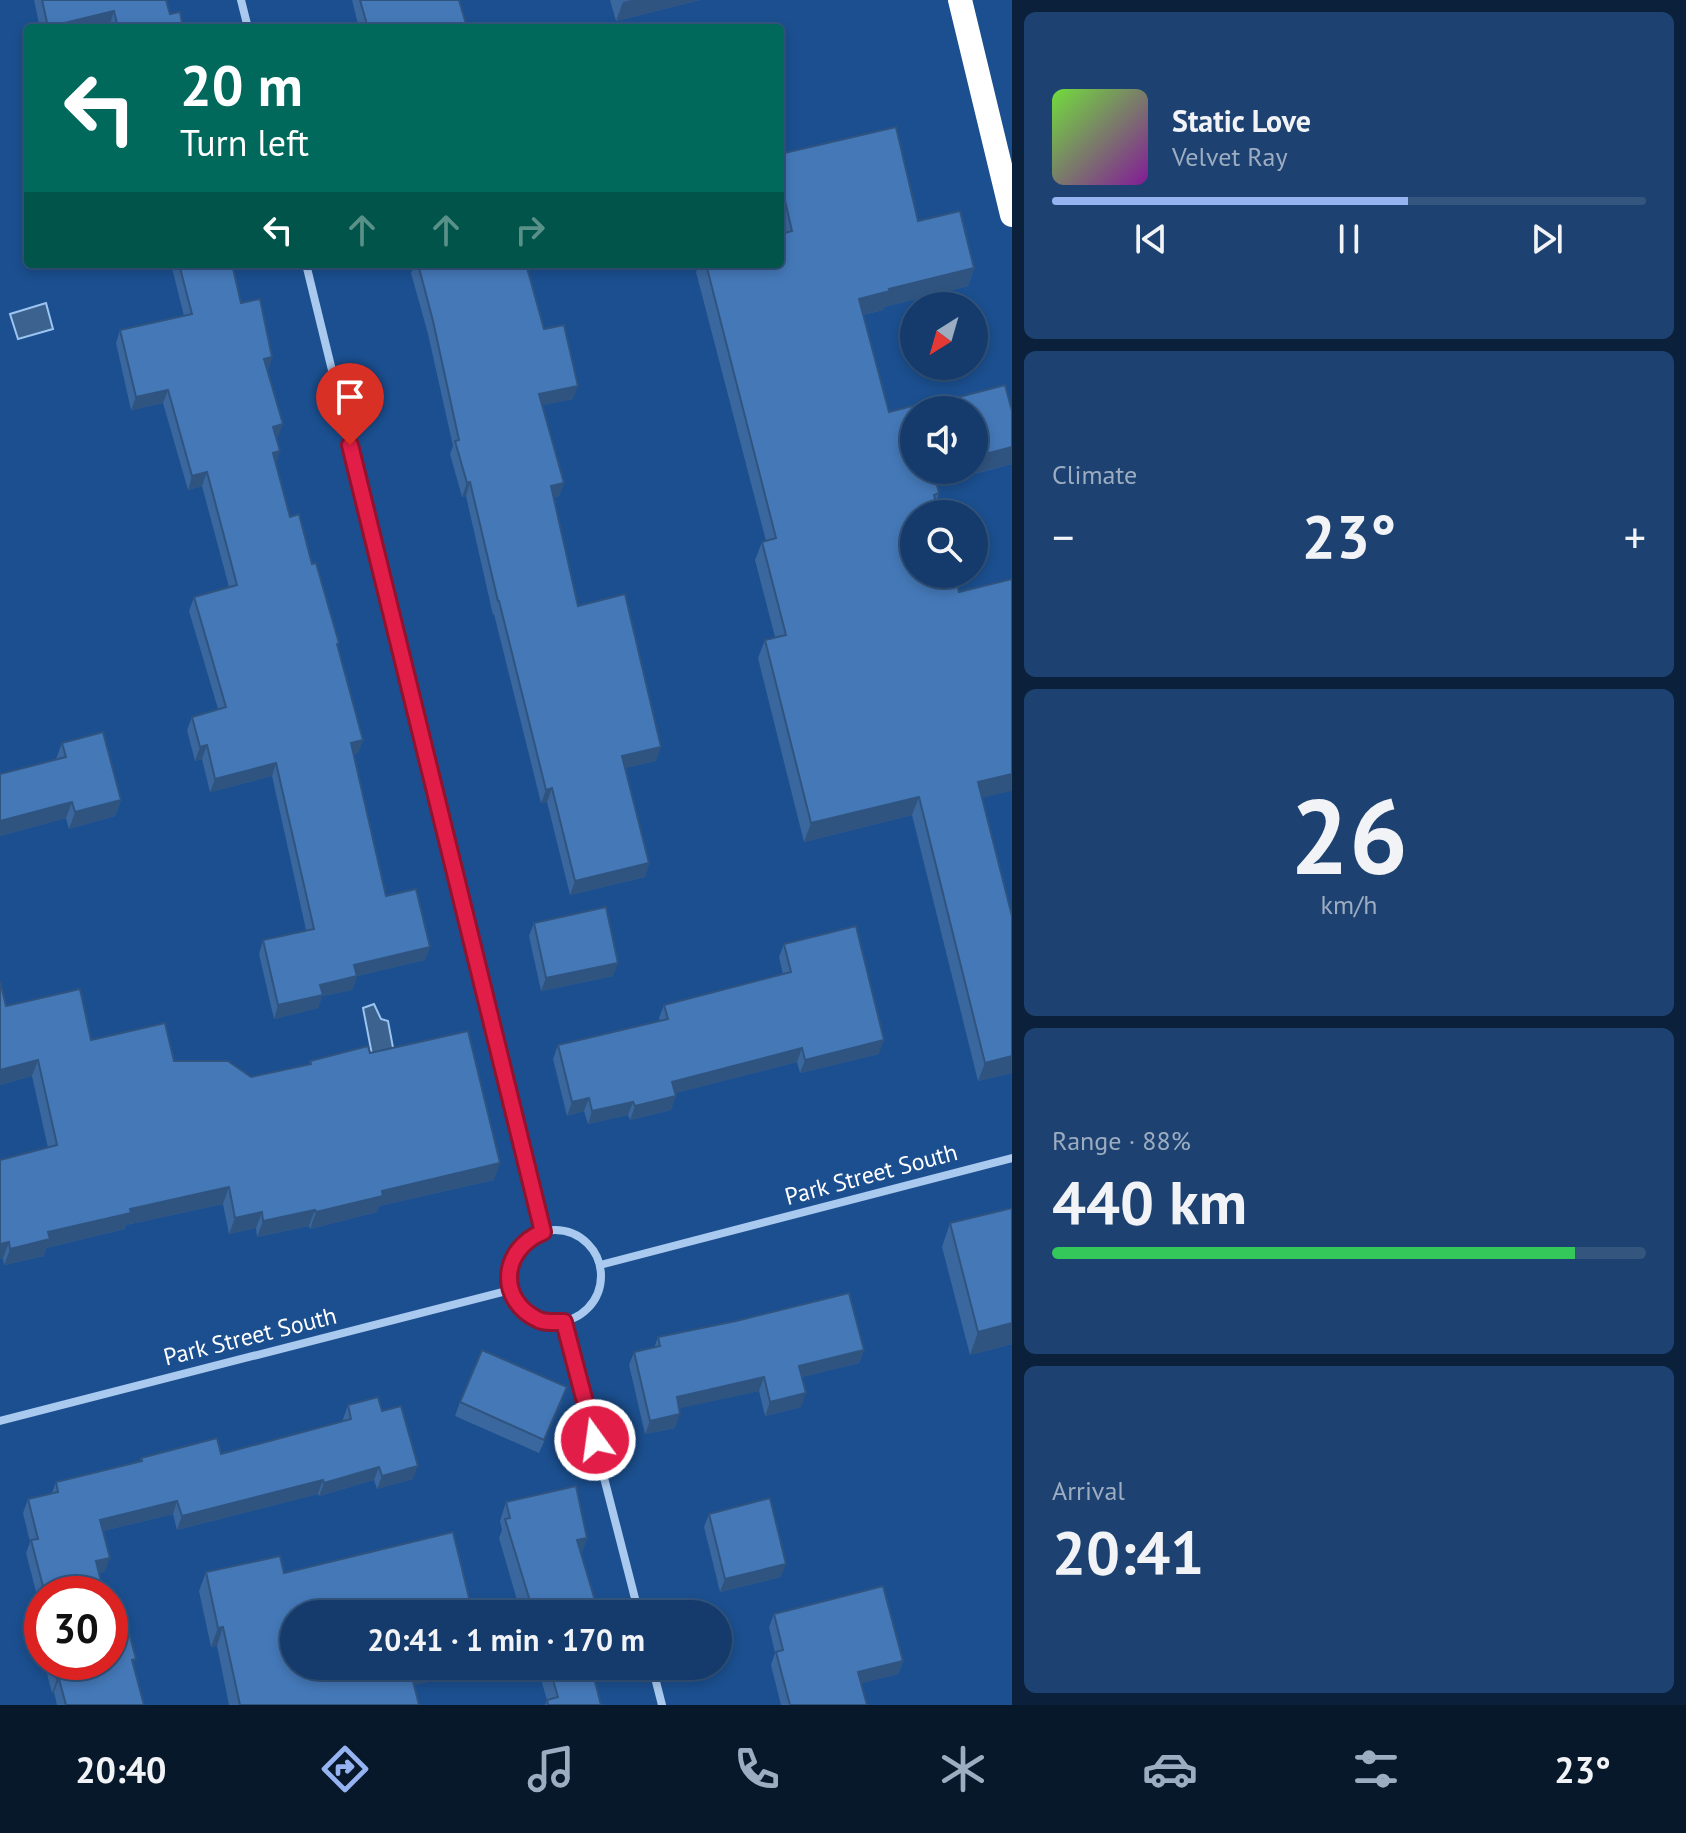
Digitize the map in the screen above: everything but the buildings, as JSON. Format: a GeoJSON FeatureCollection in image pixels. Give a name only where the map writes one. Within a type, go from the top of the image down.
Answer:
{"type":"FeatureCollection","features":[{"type":"Feature","properties":{"kind":"highway"},"geometry":{"type":"LineString","coordinates":[[960,0],[1012,215]]}},
{"type":"Feature","properties":{"kind":"street"},"geometry":{"type":"LineString","coordinates":[[241,0],[247,24]]}},
{"type":"Feature","properties":{"kind":"street"},"geometry":{"type":"LineString","coordinates":[[307,268],[543,1232]]}},
{"type":"Feature","properties":{"kind":"street","name":"Park Street South"},"geometry":{"type":"LineString","coordinates":[[600,1265],[1012,1158]]}},
{"type":"Feature","properties":{"kind":"street"},"geometry":{"type":"LineString","coordinates":[[565,1231],[583,1239],[600,1265],[597,1297],[582,1315],[564,1322],[541,1321],[519,1306],[510,1290],[509,1268],[518,1248],[529,1237],[543,1232],[565,1231]]}},
{"type":"Feature","properties":{"kind":"street","name":"Park Street South"},"geometry":{"type":"LineString","coordinates":[[0,1421],[510,1290]]}},
{"type":"Feature","properties":{"kind":"street"},"geometry":{"type":"LineString","coordinates":[[564,1322],[635,1600]]}},
{"type":"Feature","properties":{"kind":"street"},"geometry":{"type":"LineString","coordinates":[[656,1680],[662,1705]]}},
{"type":"Feature","properties":{"kind":"water"},"geometry":{"type":"Polygon","coordinates":[[[46,303],[53,329],[18,339],[10,314],[46,303]]]}},
{"type":"Feature","properties":{"kind":"water"},"geometry":{"type":"Polygon","coordinates":[[[374,1004],[381,1019],[388,1021],[395,1058],[374,1065],[363,1008],[374,1004]]]}},
{"type":"Feature","properties":{"kind":"route"},"geometry":{"type":"LineString","coordinates":[[350,445],[543,1232],[529,1237],[518,1248],[509,1268],[510,1290],[519,1306],[541,1321],[564,1322],[595,1440]]}}]}
